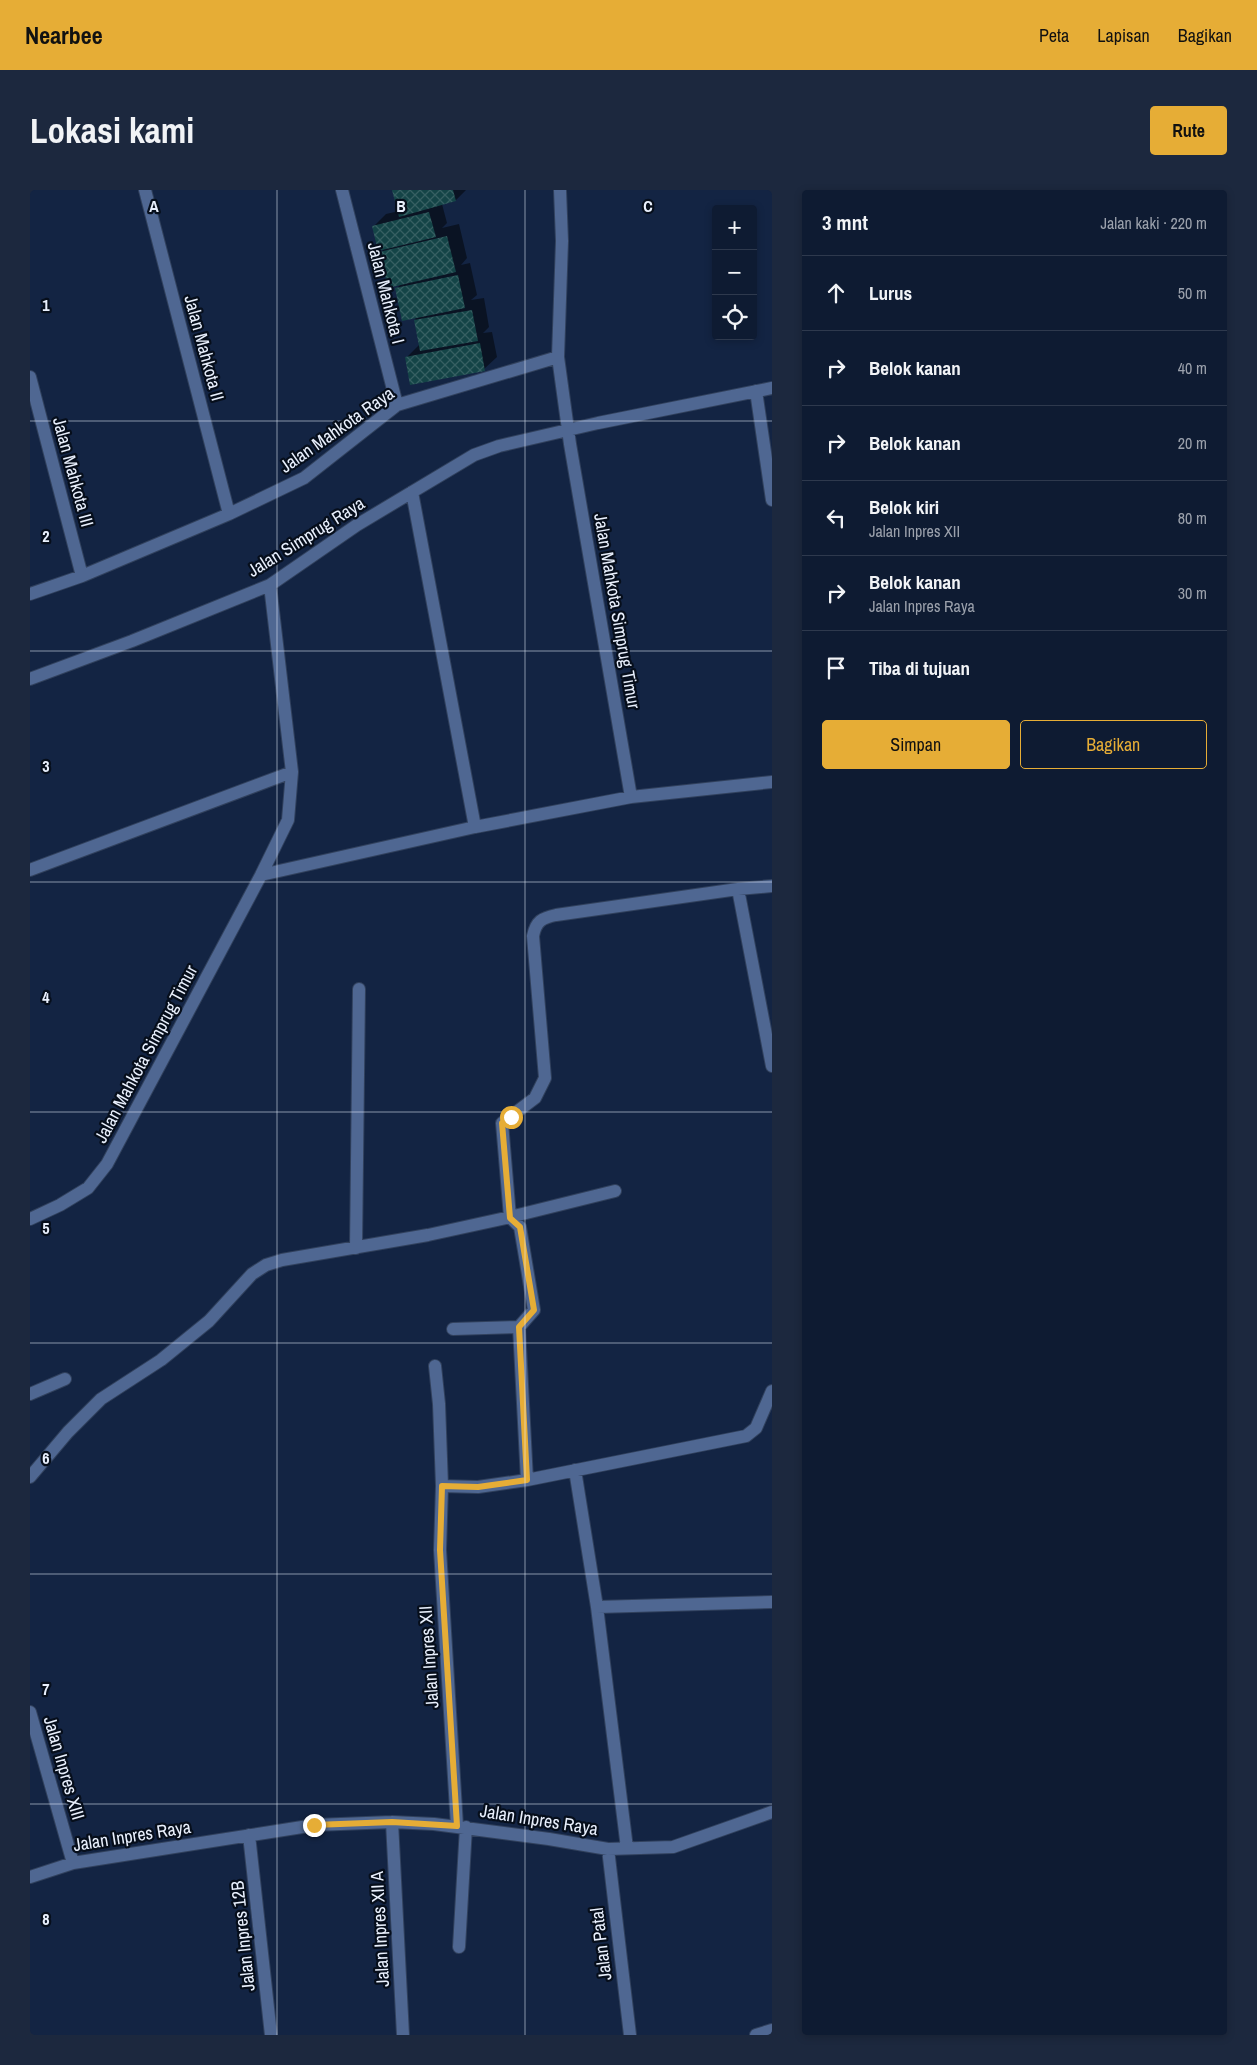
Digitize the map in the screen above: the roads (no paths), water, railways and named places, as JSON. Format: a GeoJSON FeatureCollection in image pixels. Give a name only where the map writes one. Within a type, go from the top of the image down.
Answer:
{"type":"FeatureCollection","features":[{"type":"Feature","properties":{"kind":"street","name":"Jalan Mahkota II"},"geometry":{"type":"LineString","coordinates":[[145,190],[228,514]]}},
{"type":"Feature","properties":{"kind":"street","name":"Jalan Mahkota I"},"geometry":{"type":"LineString","coordinates":[[342,190],[397,405]]}},
{"type":"Feature","properties":{"kind":"street","name":"Jalan Mahkota Simprug Timur"},"geometry":{"type":"LineString","coordinates":[[560,190],[562,241],[558,357],[560,374],[568,430],[632,796]]}},
{"type":"Feature","properties":{"kind":"street","name":"Jalan Mahkota Raya"},"geometry":{"type":"LineString","coordinates":[[30,594],[82,576],[228,514],[304,478],[397,405],[558,357]]}},
{"type":"Feature","properties":{"kind":"street","name":"Jalan Mahkota III"},"geometry":{"type":"LineString","coordinates":[[30,377],[82,576]]}},
{"type":"Feature","properties":{"kind":"street"},"geometry":{"type":"LineString","coordinates":[[568,430],[772,388]]}},
{"type":"Feature","properties":{"kind":"street"},"geometry":{"type":"LineString","coordinates":[[756,391],[772,500]]}},
{"type":"Feature","properties":{"kind":"street","name":"Jalan Simprug Raya"},"geometry":{"type":"LineString","coordinates":[[30,678],[132,641],[270,585],[357,526],[474,455],[499,446],[568,430]]}},
{"type":"Feature","properties":{"kind":"street"},"geometry":{"type":"LineString","coordinates":[[412,492],[475,827]]}},
{"type":"Feature","properties":{"kind":"street","name":"Jalan Mahkota Simprug Timur"},"geometry":{"type":"LineString","coordinates":[[30,1219],[60,1205],[88,1188],[107,1164],[261,875],[288,820],[292,772],[270,585]]}},
{"type":"Feature","properties":{"kind":"street"},"geometry":{"type":"LineString","coordinates":[[30,870],[292,772]]}},
{"type":"Feature","properties":{"kind":"street"},"geometry":{"type":"LineString","coordinates":[[261,875],[475,827],[632,796],[772,782]]}},
{"type":"Feature","properties":{"kind":"street"},"geometry":{"type":"LineString","coordinates":[[527,1480],[519,1327],[534,1310],[520,1227],[510,1218],[502,1123],[535,1098],[545,1078],[533,936],[535,924],[542,918],[556,915],[738,889],[772,886]]}},
{"type":"Feature","properties":{"kind":"street"},"geometry":{"type":"LineString","coordinates":[[738,889],[772,1066]]}},
{"type":"Feature","properties":{"kind":"street"},"geometry":{"type":"LineString","coordinates":[[356,1248],[359,989]]}},
{"type":"Feature","properties":{"kind":"street"},"geometry":{"type":"LineString","coordinates":[[30,1477],[68,1432],[101,1399],[161,1360],[209,1321],[252,1274],[266,1265],[282,1260],[428,1235],[510,1218],[615,1191]]}},
{"type":"Feature","properties":{"kind":"street"},"geometry":{"type":"LineString","coordinates":[[453,1329],[519,1327]]}},
{"type":"Feature","properties":{"kind":"street","name":"Jalan Inpres XII"},"geometry":{"type":"LineString","coordinates":[[436,1366],[442,1486],[440,1550],[462,1826],[459,1947]]}},
{"type":"Feature","properties":{"kind":"street"},"geometry":{"type":"LineString","coordinates":[[30,1394],[64,1380]]}},
{"type":"Feature","properties":{"kind":"street"},"geometry":{"type":"LineString","coordinates":[[442,1486],[478,1487],[527,1480],[746,1436],[756,1428],[772,1391]]}},
{"type":"Feature","properties":{"kind":"street"},"geometry":{"type":"LineString","coordinates":[[575,1470],[597,1607],[627,1848]]}},
{"type":"Feature","properties":{"kind":"street"},"geometry":{"type":"LineString","coordinates":[[597,1607],[772,1602]]}},
{"type":"Feature","properties":{"kind":"street","name":"Jalan Inpres XIII"},"geometry":{"type":"LineString","coordinates":[[30,1712],[73,1863]]}},
{"type":"Feature","properties":{"kind":"street","name":"Jalan Inpres Raya"},"geometry":{"type":"LineString","coordinates":[[30,1877],[73,1863],[314,1825],[392,1822],[462,1826],[608,1849],[674,1847],[772,1812]]}},
{"type":"Feature","properties":{"kind":"street","name":"Jalan Inpres XII A"},"geometry":{"type":"LineString","coordinates":[[392,1822],[403,2035]]}},
{"type":"Feature","properties":{"kind":"street","name":"Jalan Inpres 12B"},"geometry":{"type":"LineString","coordinates":[[249,1835],[271,2035]]}},
{"type":"Feature","properties":{"kind":"street","name":"Jalan Patal"},"geometry":{"type":"LineString","coordinates":[[608,1849],[630,2035]]}},
{"type":"Feature","properties":{"kind":"street"},"geometry":{"type":"LineString","coordinates":[[756,2035],[772,2030]]}}]}
